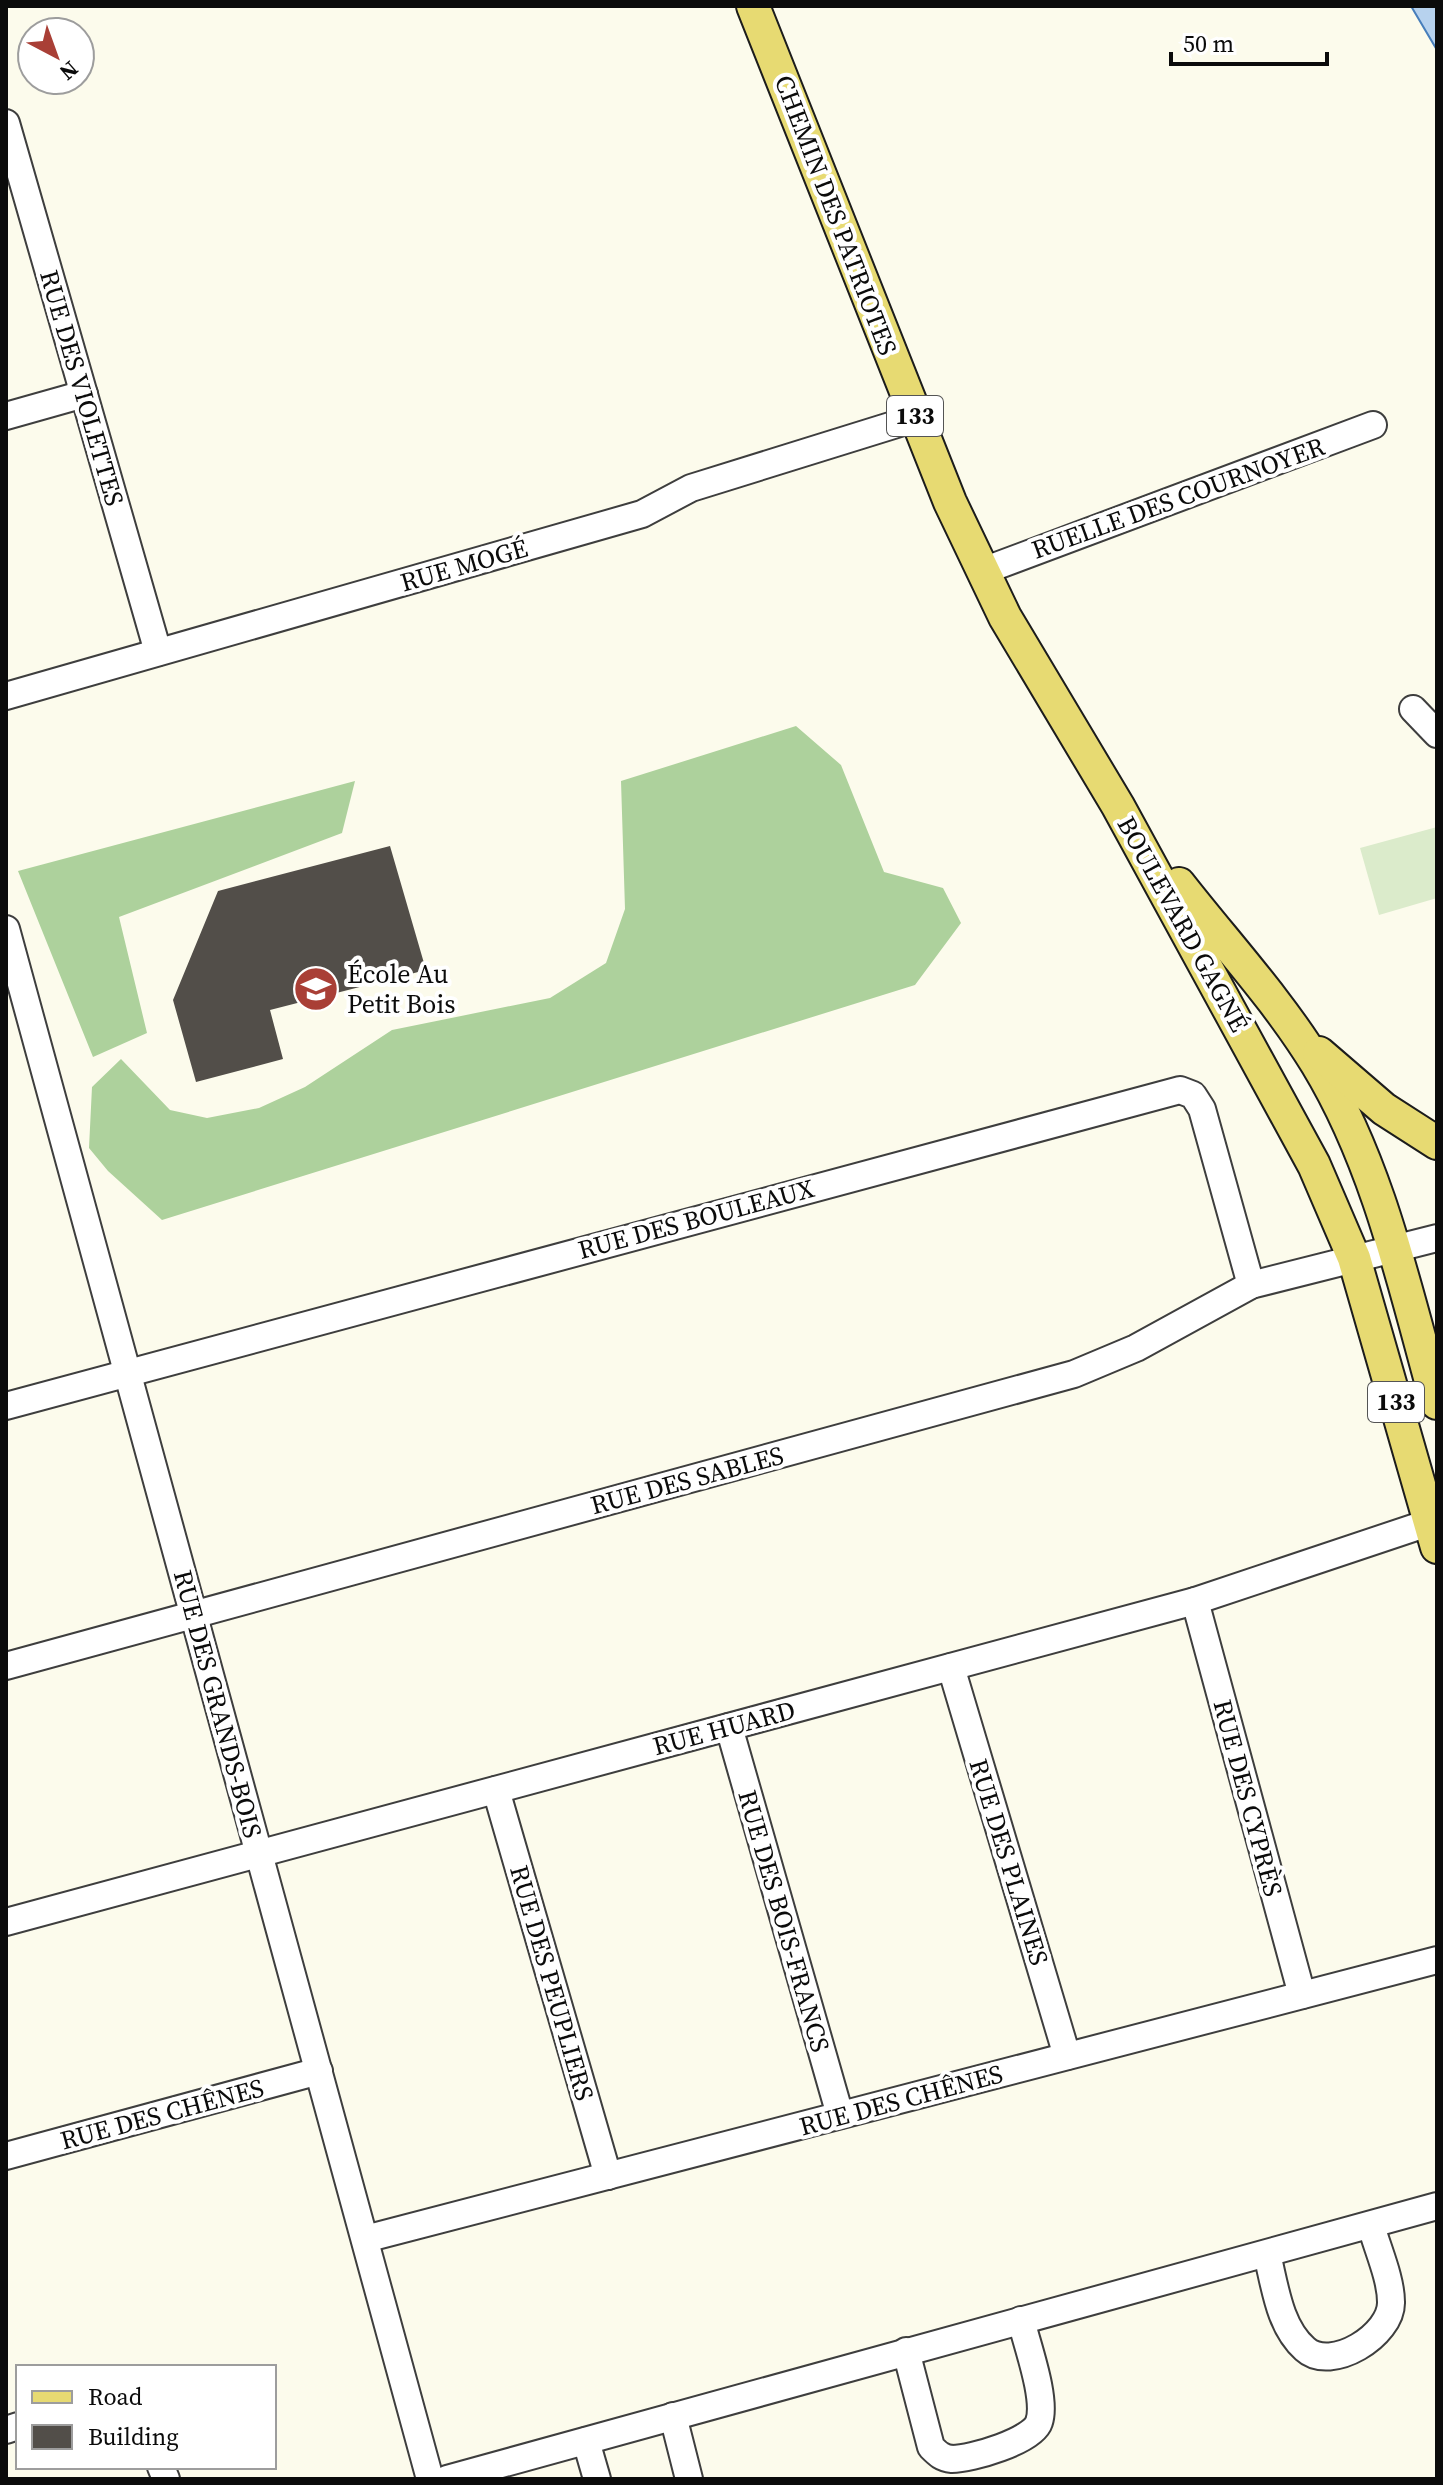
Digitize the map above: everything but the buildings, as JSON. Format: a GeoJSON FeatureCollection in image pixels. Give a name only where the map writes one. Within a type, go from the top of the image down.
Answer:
{"type":"FeatureCollection","features":[{"type":"Feature","properties":{"kind":"main road","name":"CHEMIN DES PATRIOTES"},"geometry":{"type":"LineString","coordinates":[[753,6],[916,418],[983,571],[1010,626],[1118,806]]}},
{"type":"Feature","properties":{"kind":"main road","name":"BOULEVARD GAGNÉ"},"geometry":{"type":"LineString","coordinates":[[1118,806],[1317,1064],[1359,1147],[1393,1248],[1437,1403]]}},
{"type":"Feature","properties":{"kind":"main road","name":"BOULEVARD GAGNÉ"},"geometry":{"type":"LineString","coordinates":[[1118,806],[1314,1165],[1354,1258],[1435,1530]]}},
{"type":"Feature","properties":{"kind":"main road"},"geometry":{"type":"LineString","coordinates":[[1292,1028],[1384,1109],[1437,1143]]}},
{"type":"Feature","properties":{"kind":"street","name":"RUE DES VIOLETTES"},"geometry":{"type":"LineString","coordinates":[[6,123],[158,652]]}},
{"type":"Feature","properties":{"kind":"street"},"geometry":{"type":"LineString","coordinates":[[6,416],[84,394]]}},
{"type":"Feature","properties":{"kind":"street","name":"RUE MOGÉ"},"geometry":{"type":"LineString","coordinates":[[6,696],[642,514],[691,488],[916,418]]}},
{"type":"Feature","properties":{"kind":"street","name":"RUELLE DES COURNOYER"},"geometry":{"type":"LineString","coordinates":[[983,571],[1373,425]]}},
{"type":"Feature","properties":{"kind":"street"},"geometry":{"type":"LineString","coordinates":[[1413,709],[1437,734]]}},
{"type":"Feature","properties":{"kind":"street","name":"RUE DES GRANDS-BOIS"},"geometry":{"type":"LineString","coordinates":[[6,929],[430,2479]]}},
{"type":"Feature","properties":{"kind":"street","name":"RUE DES BOULEAUX"},"geometry":{"type":"LineString","coordinates":[[6,1406],[1180,1090],[1193,1095],[1202,1109],[1251,1285]]}},
{"type":"Feature","properties":{"kind":"street"},"geometry":{"type":"LineString","coordinates":[[1354,1258],[1437,1238]]}},
{"type":"Feature","properties":{"kind":"street","name":"RUE DES SABLES"},"geometry":{"type":"LineString","coordinates":[[6,1666],[1074,1374],[1136,1348],[1251,1285],[1354,1258]]}},
{"type":"Feature","properties":{"kind":"street","name":"RUE HUARD"},"geometry":{"type":"LineString","coordinates":[[6,1922],[1195,1601],[1435,1530]]}},
{"type":"Feature","properties":{"kind":"street","name":"RUE DES CYPRÈS"},"geometry":{"type":"LineString","coordinates":[[1195,1601],[1302,1995]]}},
{"type":"Feature","properties":{"kind":"street","name":"RUE DES PLAINES"},"geometry":{"type":"LineString","coordinates":[[951,1667],[1067,2056]]}},
{"type":"Feature","properties":{"kind":"street","name":"RUE DES BOIS-FRANCS"},"geometry":{"type":"LineString","coordinates":[[729,1727],[840,2115]]}},
{"type":"Feature","properties":{"kind":"street","name":"RUE DES PEUPLIERS"},"geometry":{"type":"LineString","coordinates":[[496,1790],[608,2176]]}},
{"type":"Feature","properties":{"kind":"street","name":"RUE DES CHÊNES"},"geometry":{"type":"LineString","coordinates":[[365,2239],[1437,1960]]}},
{"type":"Feature","properties":{"kind":"street","name":"RUE DES CHÊNES"},"geometry":{"type":"LineString","coordinates":[[6,2156],[319,2071]]}},
{"type":"Feature","properties":{"kind":"street"},"geometry":{"type":"LineString","coordinates":[[447,2479],[1437,2206]]}},
{"type":"Feature","properties":{"kind":"street"},"geometry":{"type":"LineString","coordinates":[[1267,2254],[1284,2319],[1294,2338],[1308,2353],[1329,2356],[1356,2348],[1377,2337],[1389,2318],[1392,2300],[1371,2225]]}},
{"type":"Feature","properties":{"kind":"street"},"geometry":{"type":"LineString","coordinates":[[906,2351],[931,2447],[940,2456],[951,2459],[978,2455],[1032,2434],[1039,2423],[1042,2408],[1021,2320]]}},
{"type":"Feature","properties":{"kind":"street"},"geometry":{"type":"LineString","coordinates":[[673,2416],[689,2479]]}},
{"type":"Feature","properties":{"kind":"street"},"geometry":{"type":"LineString","coordinates":[[586,2441],[597,2479]]}},
{"type":"Feature","properties":{"kind":"green space"},"geometry":{"type":"Polygon","coordinates":[[[796,726],[841,765],[884,872],[943,888],[961,923],[915,985],[162,1220],[108,1171],[89,1148],[92,1087],[121,1059],[170,1110],[207,1118],[259,1108],[305,1087],[392,1030],[550,998],[606,963],[625,909],[621,781],[796,726]]]}},
{"type":"Feature","properties":{"kind":"green space"},"geometry":{"type":"Polygon","coordinates":[[[355,781],[342,833],[119,917],[147,1033],[93,1057],[18,871],[355,781]]]}},
{"type":"Feature","properties":{"kind":"green space"},"geometry":{"type":"Polygon","coordinates":[[[1437,827],[1437,898],[1379,915],[1360,848],[1437,827]]]}},
{"type":"Feature","properties":{"kind":"water"},"geometry":{"type":"Polygon","coordinates":[[[1411,6],[1437,6],[1437,50],[1411,6]]]}},
{"type":"Feature","properties":{"kind":"place","name":"École Au Petit Bois"},"geometry":{"type":"Point","coordinates":[316,989]}}]}
